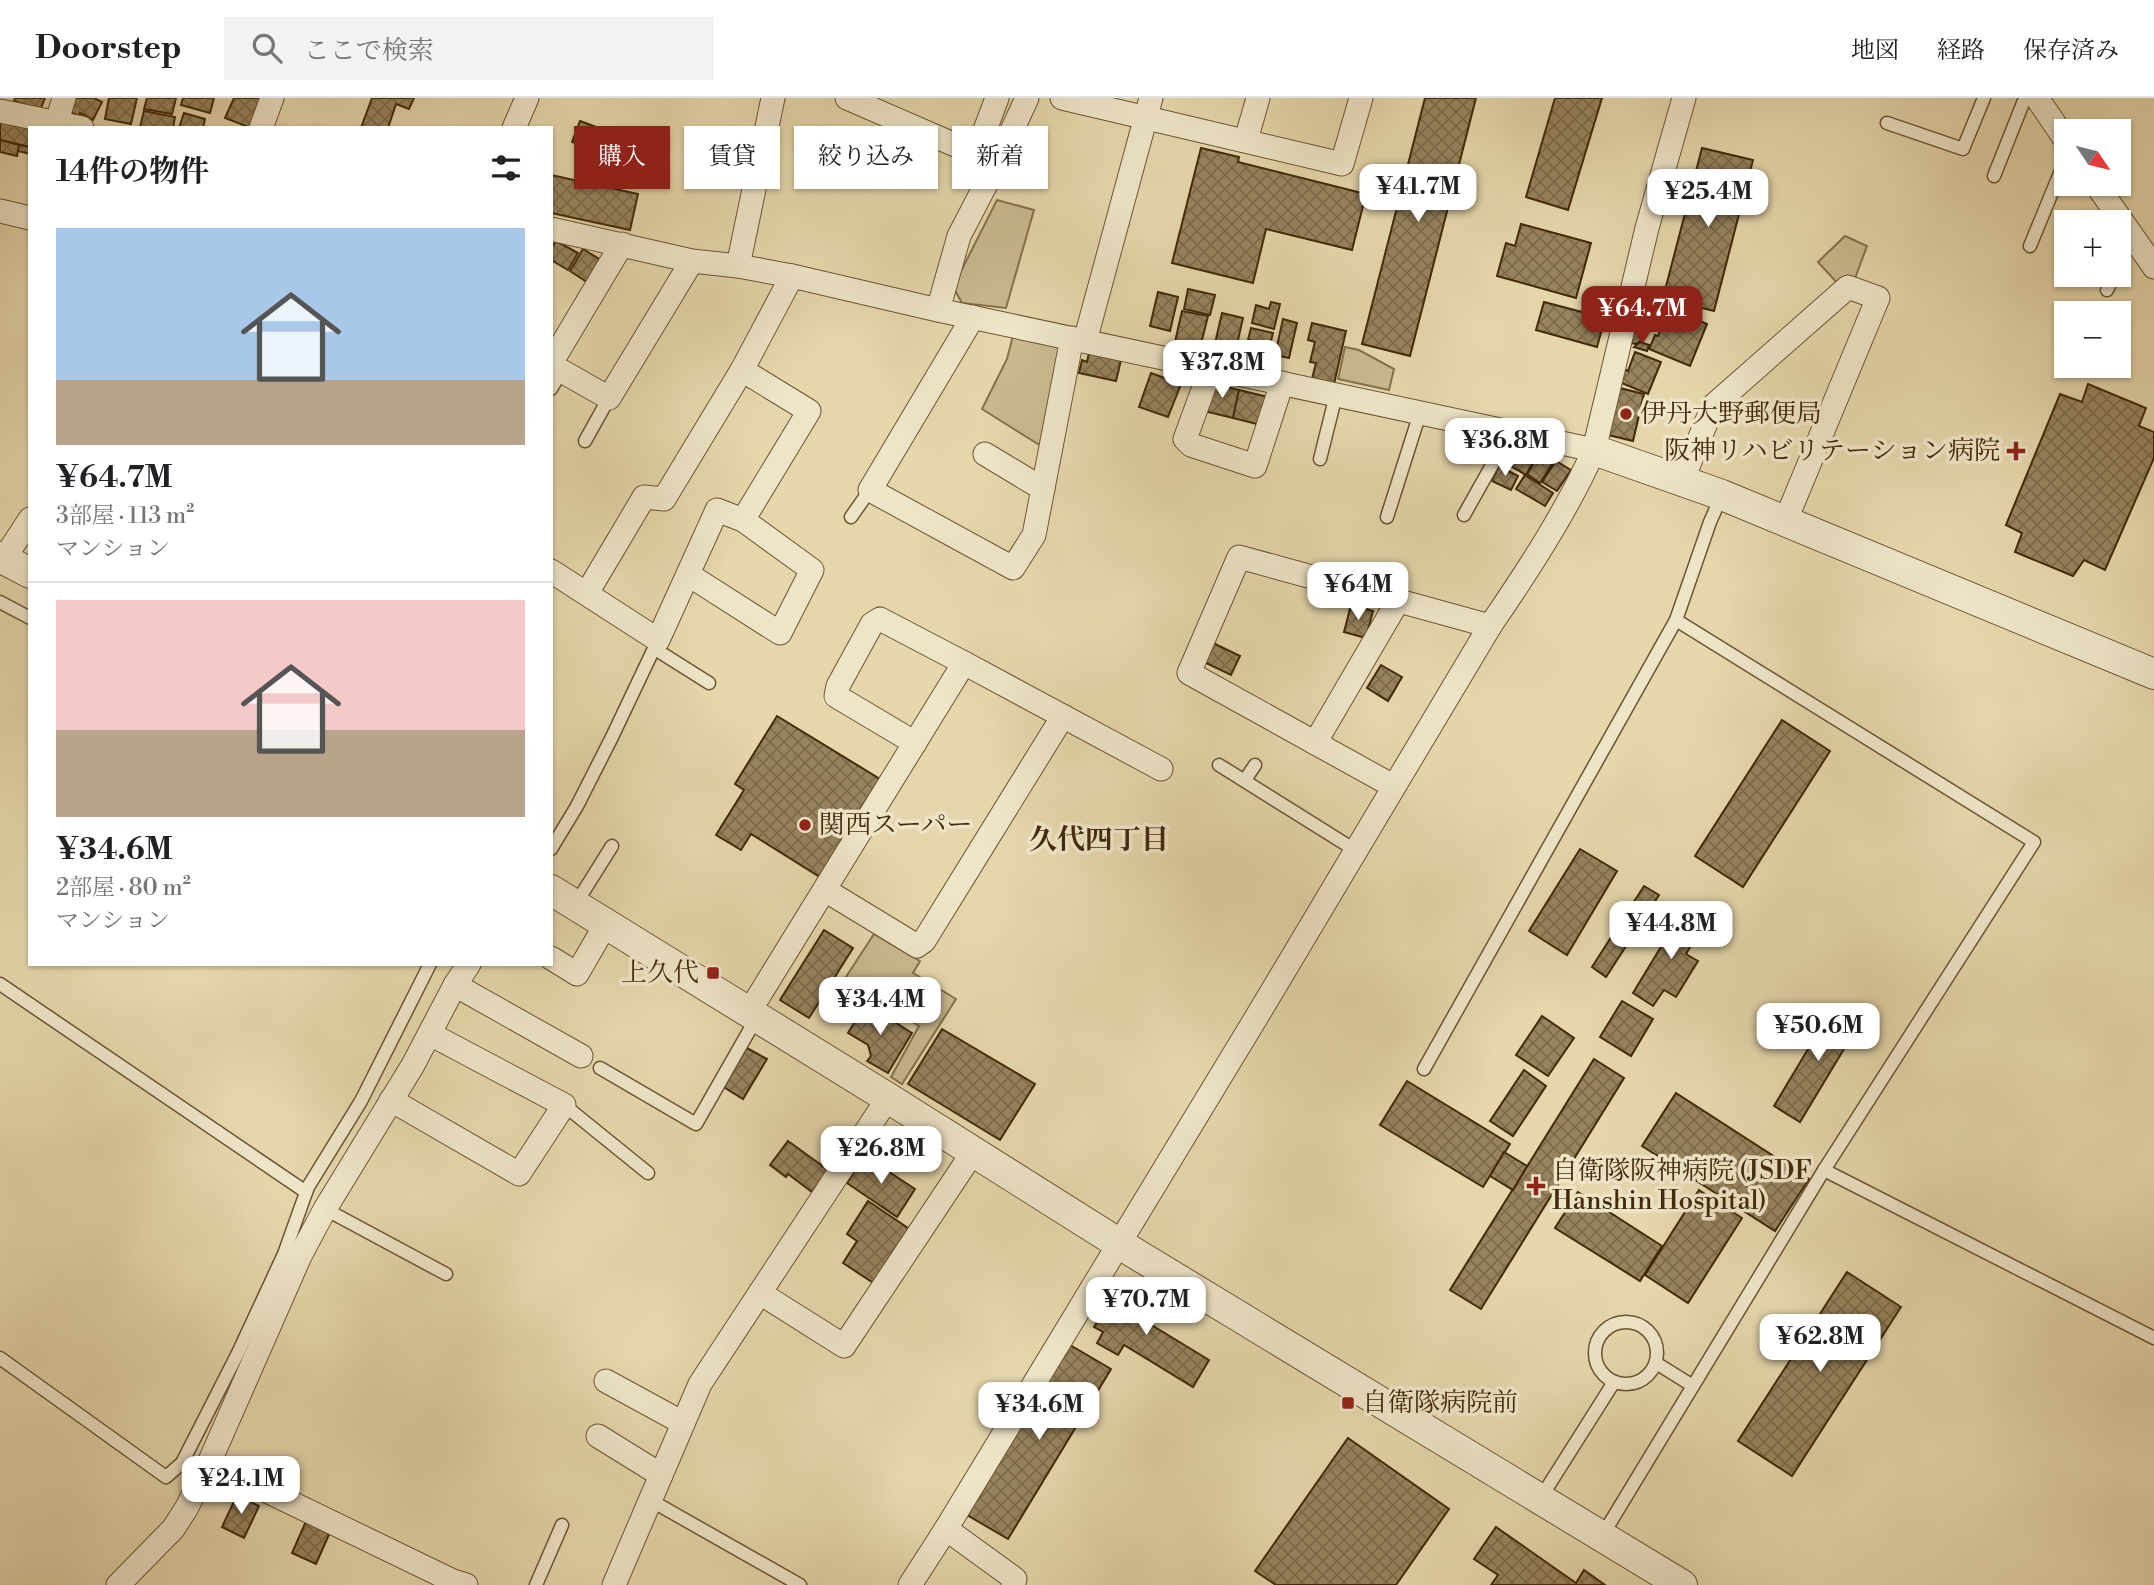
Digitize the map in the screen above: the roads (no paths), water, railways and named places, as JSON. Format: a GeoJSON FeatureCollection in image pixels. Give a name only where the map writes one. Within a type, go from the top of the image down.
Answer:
{"type":"FeatureCollection","features":[{"type":"Feature","properties":{"kind":"street"},"geometry":{"type":"LineString","coordinates":[[0,111],[55,125],[64,98]]}},
{"type":"Feature","properties":{"kind":"street"},"geometry":{"type":"LineString","coordinates":[[262,126],[272,98]]}},
{"type":"Feature","properties":{"kind":"street"},"geometry":{"type":"LineString","coordinates":[[515,126],[527,98]]}},
{"type":"Feature","properties":{"kind":"street"},"geometry":{"type":"LineString","coordinates":[[738,266],[773,98]]}},
{"type":"Feature","properties":{"kind":"street"},"geometry":{"type":"LineString","coordinates":[[848,98],[952,143]]}},
{"type":"Feature","properties":{"kind":"street"},"geometry":{"type":"LineString","coordinates":[[992,126],[997,98]]}},
{"type":"Feature","properties":{"kind":"street"},"geometry":{"type":"LineString","coordinates":[[1008,126],[1027,98]]}},
{"type":"Feature","properties":{"kind":"street"},"geometry":{"type":"LineString","coordinates":[[1062,98],[1149,108],[1246,140],[1342,164],[1361,98]]}},
{"type":"Feature","properties":{"kind":"street"},"geometry":{"type":"LineString","coordinates":[[1246,140],[1258,98]]}},
{"type":"Feature","properties":{"kind":"street"},"geometry":{"type":"LineString","coordinates":[[910,1585],[1585,471],[1594,450],[1647,228],[1684,98]]}},
{"type":"Feature","properties":{"kind":"street"},"geometry":{"type":"LineString","coordinates":[[2037,98],[2054,123]]}},
{"type":"Feature","properties":{"kind":"street"},"geometry":{"type":"LineString","coordinates":[[973,317],[870,490],[1020,571],[1034,535],[1079,340],[1149,108]]}},
{"type":"Feature","properties":{"kind":"street"},"geometry":{"type":"LineString","coordinates":[[939,310],[959,236],[976,189]]}},
{"type":"Feature","properties":{"kind":"street"},"geometry":{"type":"LineString","coordinates":[[2104,196],[2154,267]]}},
{"type":"Feature","properties":{"kind":"street"},"geometry":{"type":"LineString","coordinates":[[0,211],[28,218]]}},
{"type":"Feature","properties":{"kind":"street"},"geometry":{"type":"LineString","coordinates":[[553,229],[692,261],[792,276],[1594,450],[1722,495],[2154,674]]}},
{"type":"Feature","properties":{"kind":"street"},"geometry":{"type":"LineString","coordinates":[[622,244],[554,372],[609,398],[692,261]]}},
{"type":"Feature","properties":{"kind":"street"},"geometry":{"type":"LineString","coordinates":[[587,593],[645,498],[664,499],[742,370],[792,276]]}},
{"type":"Feature","properties":{"kind":"street"},"geometry":{"type":"LineString","coordinates":[[1682,481],[1713,406],[1848,287],[1878,298],[1786,522]]}},
{"type":"Feature","properties":{"kind":"street"},"geometry":{"type":"LineString","coordinates":[[1211,368],[1185,439],[1191,446],[1255,466],[1282,383]]}},
{"type":"Feature","properties":{"kind":"street"},"geometry":{"type":"LineString","coordinates":[[742,370],[810,411],[743,520]]}},
{"type":"Feature","properties":{"kind":"street"},"geometry":{"type":"LineString","coordinates":[[985,454],[1043,489]]}},
{"type":"Feature","properties":{"kind":"street"},"geometry":{"type":"LineString","coordinates":[[553,572],[587,593],[657,645],[717,510],[743,520],[812,570],[780,633],[689,575]]}},
{"type":"Feature","properties":{"kind":"street"},"geometry":{"type":"LineString","coordinates":[[11,563],[28,524]]}},
{"type":"Feature","properties":{"kind":"street"},"geometry":{"type":"LineString","coordinates":[[1393,786],[1189,673],[1239,557],[1490,626]]}},
{"type":"Feature","properties":{"kind":"street"},"geometry":{"type":"LineString","coordinates":[[1315,743],[1398,601]]}},
{"type":"Feature","properties":{"kind":"street"},"geometry":{"type":"LineString","coordinates":[[915,743],[836,696],[838,686],[872,624],[880,619],[1161,769]]}},
{"type":"Feature","properties":{"kind":"street"},"geometry":{"type":"LineString","coordinates":[[753,1014],[825,890],[964,663]]}},
{"type":"Feature","properties":{"kind":"street"},"geometry":{"type":"LineString","coordinates":[[825,890],[916,946],[924,941],[1063,716]]}},
{"type":"Feature","properties":{"kind":"street"},"geometry":{"type":"LineString","coordinates":[[563,898],[1118,1243],[1682,1585]]}},
{"type":"Feature","properties":{"kind":"street"},"geometry":{"type":"LineString","coordinates":[[553,959],[577,974],[606,924]]}},
{"type":"Feature","properties":{"kind":"street"},"geometry":{"type":"LineString","coordinates":[[118,1585],[173,1529],[186,1509],[300,1256],[468,966]]}},
{"type":"Feature","properties":{"kind":"street"},"geometry":{"type":"LineString","coordinates":[[455,985],[591,1062]]}},
{"type":"Feature","properties":{"kind":"street"},"geometry":{"type":"LineString","coordinates":[[391,1100],[519,1174],[564,1105],[430,1034]]}},
{"type":"Feature","properties":{"kind":"street"},"geometry":{"type":"LineString","coordinates":[[614,1585],[700,1384],[888,1098]]}},
{"type":"Feature","properties":{"kind":"street"},"geometry":{"type":"LineString","coordinates":[[760,1293],[844,1346],[973,1152]]}},
{"type":"Feature","properties":{"kind":"street"},"geometry":{"type":"LineString","coordinates":[[606,1381],[683,1423]]}},
{"type":"Feature","properties":{"kind":"street"},"geometry":{"type":"LineString","coordinates":[[598,1436],[661,1475]]}},
{"type":"Feature","properties":{"kind":"street"},"geometry":{"type":"LineString","coordinates":[[209,1463],[466,1585]]}},
{"type":"Feature","properties":{"kind":"street"},"geometry":{"type":"LineString","coordinates":[[946,1529],[1015,1579],[1013,1585]]}},
{"type":"Feature","properties":{"kind":"lane"},"geometry":{"type":"LineString","coordinates":[[1887,123],[1963,149],[1984,98]]}},
{"type":"Feature","properties":{"kind":"lane"},"geometry":{"type":"LineString","coordinates":[[1994,176],[2025,98]]}},
{"type":"Feature","properties":{"kind":"lane"},"geometry":{"type":"LineString","coordinates":[[2030,246],[2054,188]]}},
{"type":"Feature","properties":{"kind":"lane"},"geometry":{"type":"LineString","coordinates":[[1320,459],[1336,395]]}},
{"type":"Feature","properties":{"kind":"lane"},"geometry":{"type":"LineString","coordinates":[[585,441],[609,398]]}},
{"type":"Feature","properties":{"kind":"lane"},"geometry":{"type":"LineString","coordinates":[[1387,517],[1420,413]]}},
{"type":"Feature","properties":{"kind":"lane"},"geometry":{"type":"LineString","coordinates":[[1464,515],[1510,433]]}},
{"type":"Feature","properties":{"kind":"lane"},"geometry":{"type":"LineString","coordinates":[[851,517],[870,490]]}},
{"type":"Feature","properties":{"kind":"lane"},"geometry":{"type":"LineString","coordinates":[[1424,1069],[1676,620],[1722,495]]}},
{"type":"Feature","properties":{"kind":"lane"},"geometry":{"type":"LineString","coordinates":[[0,602],[28,617]]}},
{"type":"Feature","properties":{"kind":"lane"},"geometry":{"type":"LineString","coordinates":[[1601,1536],[1824,1170],[2034,842],[1676,620]]}},
{"type":"Feature","properties":{"kind":"lane"},"geometry":{"type":"LineString","coordinates":[[553,846],[577,806],[657,645],[709,683]]}},
{"type":"Feature","properties":{"kind":"lane"},"geometry":{"type":"LineString","coordinates":[[1219,765],[1355,850]]}},
{"type":"Feature","properties":{"kind":"lane"},"geometry":{"type":"LineString","coordinates":[[1245,780],[1255,765]]}},
{"type":"Feature","properties":{"kind":"lane"},"geometry":{"type":"LineString","coordinates":[[563,898],[612,846]]}},
{"type":"Feature","properties":{"kind":"lane"},"geometry":{"type":"LineString","coordinates":[[0,1358],[166,1477],[182,1463],[239,1351],[284,1254],[306,1192],[361,1101],[429,966]]}},
{"type":"Feature","properties":{"kind":"lane"},"geometry":{"type":"LineString","coordinates":[[0,984],[306,1192]]}},
{"type":"Feature","properties":{"kind":"lane"},"geometry":{"type":"LineString","coordinates":[[591,1062],[696,1124],[753,1014]]}},
{"type":"Feature","properties":{"kind":"lane"},"geometry":{"type":"LineString","coordinates":[[564,1105],[648,1174]]}},
{"type":"Feature","properties":{"kind":"lane"},"geometry":{"type":"LineString","coordinates":[[1824,1170],[2154,1338]]}},
{"type":"Feature","properties":{"kind":"lane"},"geometry":{"type":"LineString","coordinates":[[325,1209],[446,1274]]}},
{"type":"Feature","properties":{"kind":"lane"},"geometry":{"type":"LineString","coordinates":[[1628,1322],[1644,1328],[1657,1348],[1656,1363],[1648,1376],[1640,1381],[1629,1385],[1614,1382],[1599,1370],[1595,1360],[1596,1345],[1605,1330],[1616,1324],[1628,1322]]}},
{"type":"Feature","properties":{"kind":"lane"},"geometry":{"type":"LineString","coordinates":[[1656,1363],[1693,1386]]}},
{"type":"Feature","properties":{"kind":"lane"},"geometry":{"type":"LineString","coordinates":[[1540,1500],[1614,1382]]}},
{"type":"Feature","properties":{"kind":"lane"},"geometry":{"type":"LineString","coordinates":[[650,1500],[800,1585]]}},
{"type":"Feature","properties":{"kind":"lane"},"geometry":{"type":"LineString","coordinates":[[536,1585],[562,1525]]}},
{"type":"Feature","properties":{"kind":"place","name":"伊丹大野郵便局"},"geometry":{"type":"Point","coordinates":[1626,414]}},
{"type":"Feature","properties":{"kind":"place","name":"阪神リハビリテーション病院"},"geometry":{"type":"Point","coordinates":[2016,451]}},
{"type":"Feature","properties":{"kind":"place","name":"関西スーパー"},"geometry":{"type":"Point","coordinates":[805,825]}},
{"type":"Feature","properties":{"kind":"place","name":"上久代"},"geometry":{"type":"Point","coordinates":[713,973]}},
{"type":"Feature","properties":{"kind":"place","name":"自衛隊阪神病院 (JSDF Hanshin Hospital)"},"geometry":{"type":"Point","coordinates":[1536,1186]}},
{"type":"Feature","properties":{"kind":"place","name":"自衛隊病院前"},"geometry":{"type":"Point","coordinates":[1348,1403]}},
{"type":"Feature","properties":{"kind":"district","name":"久代四丁目"},"geometry":{"type":"Point","coordinates":[1099,840]}}]}
